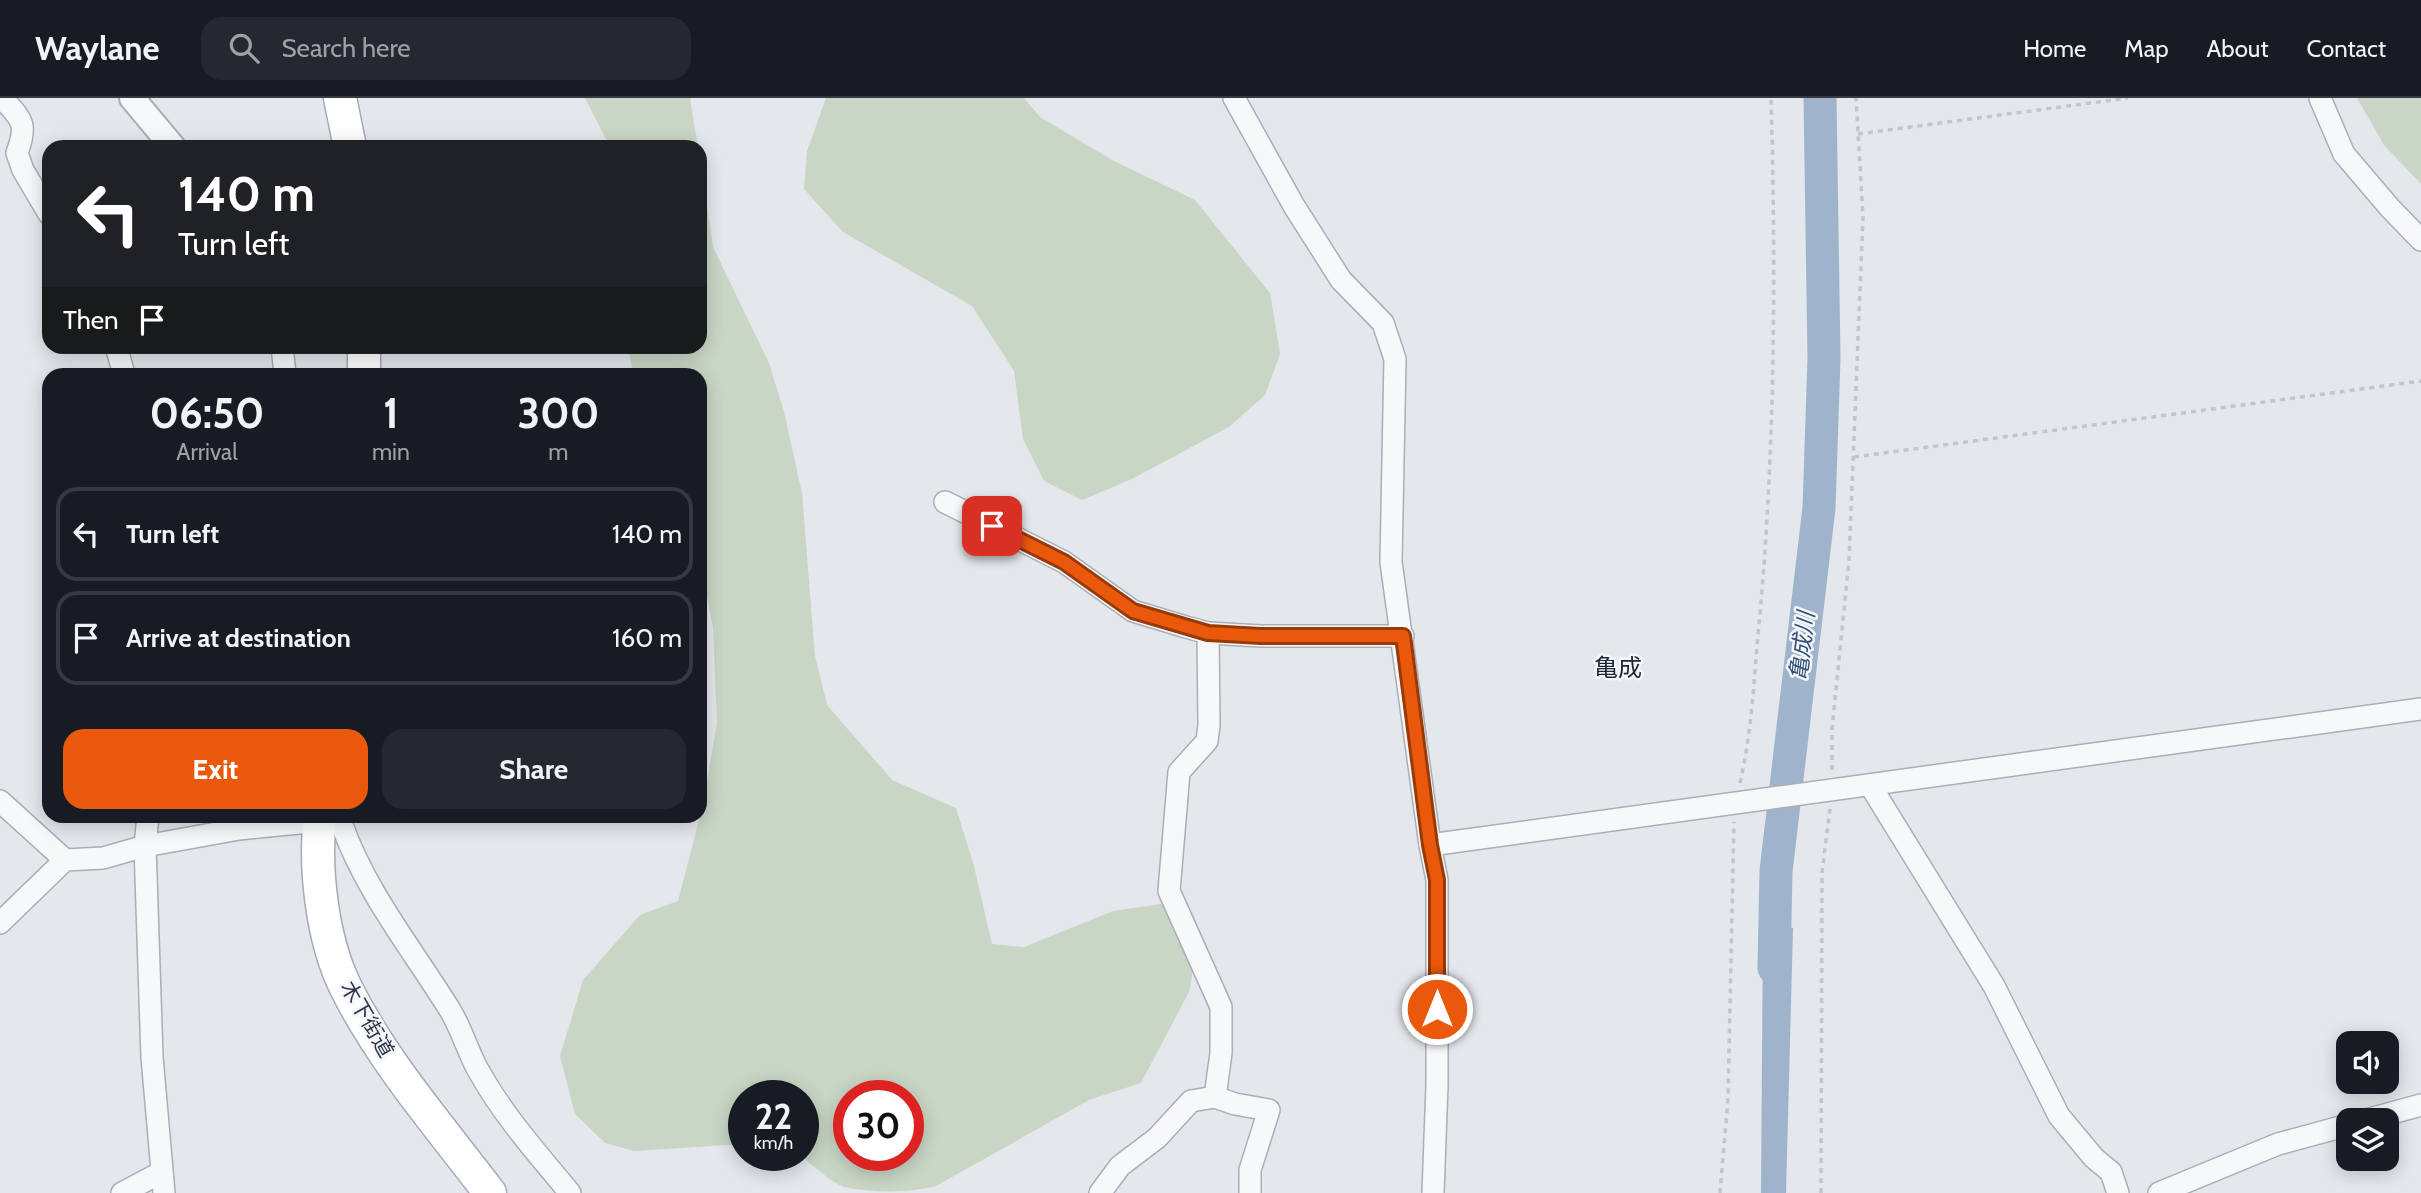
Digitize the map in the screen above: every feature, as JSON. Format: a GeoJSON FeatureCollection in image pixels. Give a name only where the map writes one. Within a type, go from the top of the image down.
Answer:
{"type":"FeatureCollection","features":[{"type":"Feature","properties":{"kind":"main road"},"geometry":{"type":"LineString","coordinates":[[340,98],[349,140]]}},
{"type":"Feature","properties":{"kind":"main road","name":"木下街道"},"geometry":{"type":"LineString","coordinates":[[320,823],[320,893],[326,928],[344,985],[387,1058],[490,1193]]}},
{"type":"Feature","properties":{"kind":"street"},"geometry":{"type":"LineString","coordinates":[[2,98],[21,118],[24,132],[16,153],[42,203]]}},
{"type":"Feature","properties":{"kind":"street"},"geometry":{"type":"LineString","coordinates":[[132,98],[167,140]]}},
{"type":"Feature","properties":{"kind":"street"},"geometry":{"type":"LineString","coordinates":[[1234,98],[1294,206],[1341,281],[1383,323],[1395,359],[1391,562],[1437,880],[1437,1085],[1433,1193]]}},
{"type":"Feature","properties":{"kind":"street"},"geometry":{"type":"LineString","coordinates":[[2320,98],[2344,154],[2421,240]]}},
{"type":"Feature","properties":{"kind":"street"},"geometry":{"type":"LineString","coordinates":[[945,502],[1064,562],[1133,611],[1208,633],[1261,636],[1403,636]]}},
{"type":"Feature","properties":{"kind":"street"},"geometry":{"type":"LineString","coordinates":[[1208,633],[1207,741],[1179,772],[1169,891],[1221,1007],[1221,1053],[1215,1097]]}},
{"type":"Feature","properties":{"kind":"street"},"geometry":{"type":"LineString","coordinates":[[1430,845],[2421,709]]}},
{"type":"Feature","properties":{"kind":"street"},"geometry":{"type":"LineString","coordinates":[[1870,785],[1994,986],[2059,1116],[2094,1158],[2111,1172],[2118,1193]]}},
{"type":"Feature","properties":{"kind":"street"},"geometry":{"type":"LineString","coordinates":[[0,801],[65,860]]}},
{"type":"Feature","properties":{"kind":"street"},"geometry":{"type":"LineString","coordinates":[[122,1193],[162,1183],[152,1057],[145,846],[147,823]]}},
{"type":"Feature","properties":{"kind":"street"},"geometry":{"type":"LineString","coordinates":[[0,923],[65,860],[103,858],[145,846],[280,823]]}},
{"type":"Feature","properties":{"kind":"street"},"geometry":{"type":"LineString","coordinates":[[336,823],[342,825],[353,855],[386,913],[452,1013],[477,1067],[505,1113],[569,1193]]}},
{"type":"Feature","properties":{"kind":"street"},"geometry":{"type":"LineString","coordinates":[[1100,1193],[1120,1166],[1157,1138],[1191,1101],[1215,1097],[1235,1104],[1269,1110],[1250,1170],[1250,1193]]}},
{"type":"Feature","properties":{"kind":"street"},"geometry":{"type":"LineString","coordinates":[[2399,1111],[2421,1105]]}},
{"type":"Feature","properties":{"kind":"street"},"geometry":{"type":"LineString","coordinates":[[2159,1193],[2278,1144],[2336,1128]]}},
{"type":"Feature","properties":{"kind":"path"},"geometry":{"type":"LineString","coordinates":[[1720,1193],[1728,1098],[1735,804],[1748,746],[1767,524],[1774,375],[1771,98]]}},
{"type":"Feature","properties":{"kind":"path"},"geometry":{"type":"LineString","coordinates":[[1821,1193],[1822,872],[1832,790],[1832,729],[1849,560],[1863,217],[1856,98]]}},
{"type":"Feature","properties":{"kind":"path"},"geometry":{"type":"LineString","coordinates":[[1858,134],[2128,98]]}},
{"type":"Feature","properties":{"kind":"path"},"geometry":{"type":"LineString","coordinates":[[1854,457],[2421,381]]}},
{"type":"Feature","properties":{"kind":"green space"},"geometry":{"type":"Polygon","coordinates":[[[585,98],[690,98],[697,140],[606,140],[585,98]]]}},
{"type":"Feature","properties":{"kind":"green space"},"geometry":{"type":"Polygon","coordinates":[[[826,98],[1024,98],[1040,117],[1112,160],[1195,200],[1270,293],[1280,354],[1265,395],[1229,427],[1132,479],[1082,500],[1044,481],[1023,439],[1014,371],[972,306],[843,232],[804,189],[807,151],[826,98]]]}},
{"type":"Feature","properties":{"kind":"green space"},"geometry":{"type":"Polygon","coordinates":[[[2357,98],[2421,98],[2421,184],[2384,145],[2357,98]]]}},
{"type":"Feature","properties":{"kind":"green space"},"geometry":{"type":"Polygon","coordinates":[[[707,207],[713,247],[769,363],[784,412],[802,493],[815,656],[827,705],[892,780],[956,808],[974,866],[992,944],[1024,947],[1113,911],[1174,902],[1195,954],[1190,990],[1141,1083],[1089,1100],[936,1186],[902,1191],[855,1189],[844,1187],[819,1170],[819,1080],[728,1080],[728,1145],[634,1151],[605,1143],[575,1114],[560,1056],[583,980],[640,915],[678,901],[698,823],[707,823],[707,782],[717,723],[713,627],[707,597],[707,368],[632,368],[629,354],[707,354],[707,207]]]}},
{"type":"Feature","properties":{"kind":"water"},"geometry":{"type":"Polygon","coordinates":[[[1763,920],[1793,928],[1786,1193],[1761,1193],[1763,920]]]}},
{"type":"Feature","properties":{"kind":"waterway","name":"亀成川"},"geometry":{"type":"LineString","coordinates":[[1774,968],[1776,871],[1819,508],[1824,358],[1820,98]]}},
{"type":"Feature","properties":{"kind":"district","name":"亀成"},"geometry":{"type":"Point","coordinates":[1618,668]}},
{"type":"Feature","properties":{"kind":"route"},"geometry":{"type":"LineString","coordinates":[[992,526],[1064,562],[1133,611],[1208,633],[1261,636],[1403,636],[1430,845],[1437,880],[1437,1009]]}}]}
